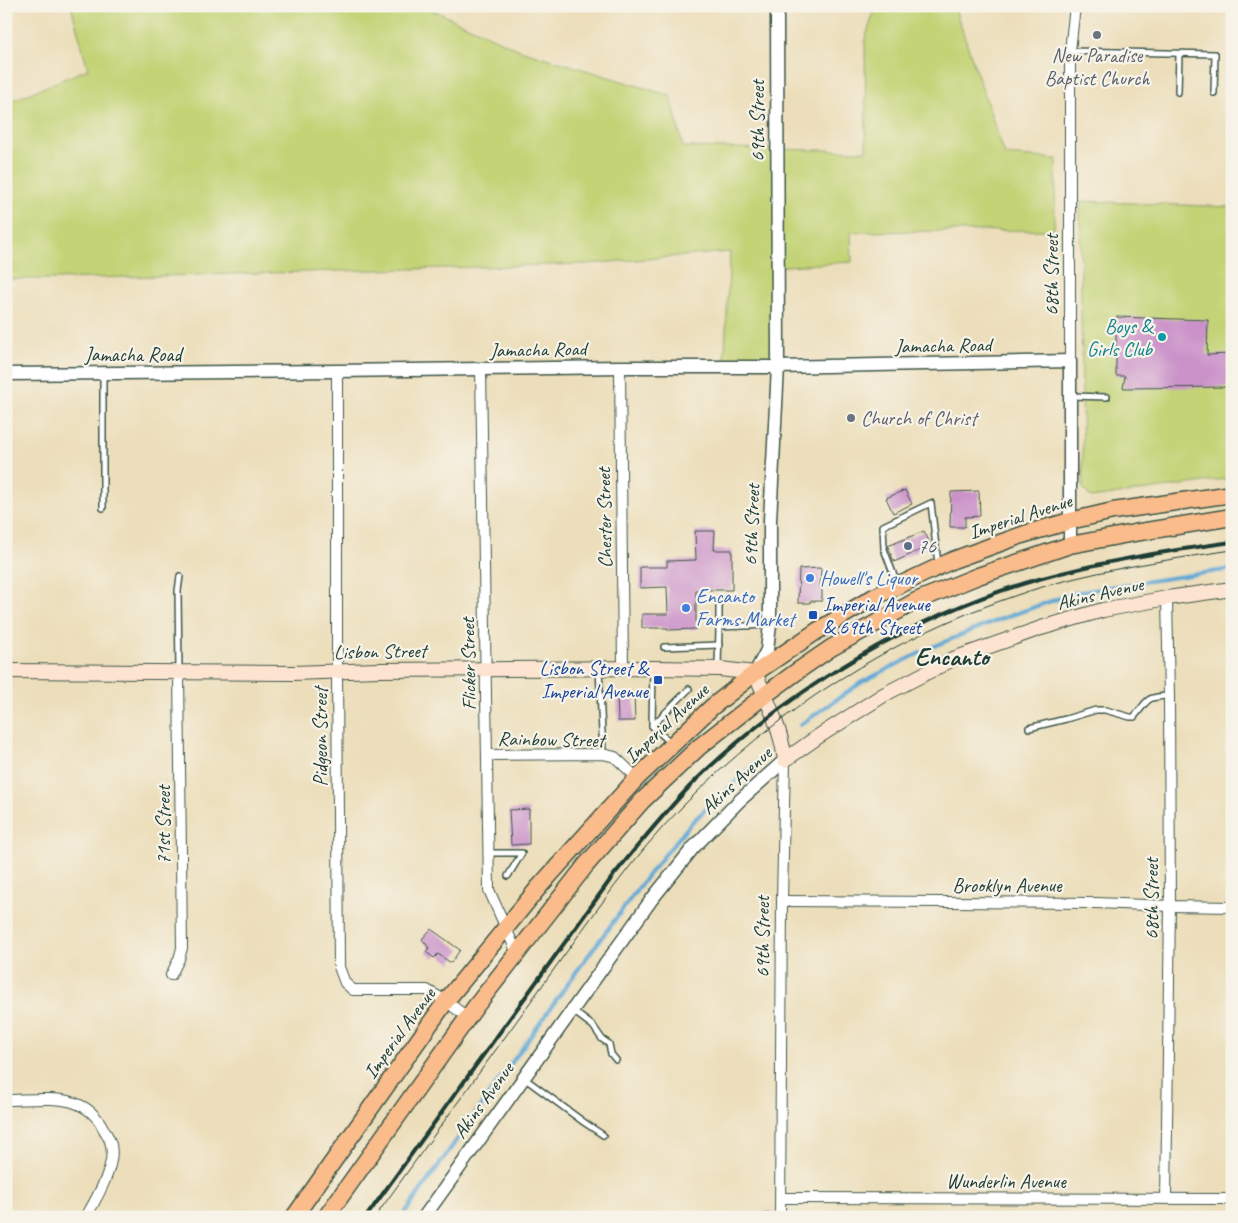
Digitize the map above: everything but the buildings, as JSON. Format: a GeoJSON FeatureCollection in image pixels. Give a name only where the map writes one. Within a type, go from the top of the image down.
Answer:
{"type":"FeatureCollection","features":[{"type":"Feature","properties":{"kind":"main road","name":"Imperial Avenue"},"geometry":{"type":"LineString","coordinates":[[294,1217],[446,1001],[539,887],[637,778],[712,707],[755,673],[816,631],[874,597],[954,560],[1025,534],[1070,521],[1113,511],[1232,494]]}},
{"type":"Feature","properties":{"kind":"main road","name":"Imperial Avenue"},"geometry":{"type":"LineString","coordinates":[[326,1217],[468,1018],[586,865],[642,801],[699,747],[765,695],[831,648],[916,601],[978,576],[1070,545],[1142,531],[1232,517]]}},
{"type":"Feature","properties":{"kind":"main road","name":"Akins Avenue"},"geometry":{"type":"LineString","coordinates":[[785,760],[885,694],[953,659],[1041,628],[1103,610],[1167,598],[1232,589]]}},
{"type":"Feature","properties":{"kind":"main road","name":"Lisbon Street"},"geometry":{"type":"LineString","coordinates":[[6,671],[293,673],[653,668],[718,669],[755,673]]}},
{"type":"Feature","properties":{"kind":"main road","name":"69th Street"},"geometry":{"type":"LineString","coordinates":[[755,673],[779,729],[785,760]]}},
{"type":"Feature","properties":{"kind":"street","name":"69th Street"},"geometry":{"type":"LineString","coordinates":[[755,673],[767,650],[770,625],[770,520],[778,367],[777,6]]}},
{"type":"Feature","properties":{"kind":"street","name":"68th Street"},"geometry":{"type":"LineString","coordinates":[[1070,545],[1070,52],[1075,6]]}},
{"type":"Feature","properties":{"kind":"street","name":"Jamacha Road"},"geometry":{"type":"LineString","coordinates":[[6,374],[481,368],[778,367],[1070,361]]}},
{"type":"Feature","properties":{"kind":"street","name":"Chester Street"},"geometry":{"type":"LineString","coordinates":[[620,367],[623,668]]}},
{"type":"Feature","properties":{"kind":"street","name":"Flicker Street"},"geometry":{"type":"LineString","coordinates":[[481,368],[489,890],[517,953]]}},
{"type":"Feature","properties":{"kind":"street","name":"Pidgeon Street"},"geometry":{"type":"LineString","coordinates":[[337,371],[339,967],[345,983],[353,990],[427,990],[446,1001]]}},
{"type":"Feature","properties":{"kind":"street","name":"68th Street"},"geometry":{"type":"LineString","coordinates":[[1166,1199],[1170,906],[1170,696],[1167,598]]}},
{"type":"Feature","properties":{"kind":"street","name":"71st Street"},"geometry":{"type":"LineString","coordinates":[[171,975],[182,948],[179,672]]}},
{"type":"Feature","properties":{"kind":"street","name":"Rainbow Street"},"geometry":{"type":"LineString","coordinates":[[487,755],[603,754],[615,758],[637,778]]}},
{"type":"Feature","properties":{"kind":"street","name":"69th Street"},"geometry":{"type":"LineString","coordinates":[[780,1217],[785,760]]}},
{"type":"Feature","properties":{"kind":"street","name":"Akins Avenue"},"geometry":{"type":"LineString","coordinates":[[424,1217],[652,899],[693,848],[739,801],[785,760]]}},
{"type":"Feature","properties":{"kind":"street","name":"Brooklyn Avenue"},"geometry":{"type":"LineString","coordinates":[[782,901],[1086,903],[1232,907]]}},
{"type":"Feature","properties":{"kind":"street"},"geometry":{"type":"LineString","coordinates":[[446,1001],[468,1018]]}},
{"type":"Feature","properties":{"kind":"street"},"geometry":{"type":"LineString","coordinates":[[6,1100],[57,1099],[75,1103],[92,1112],[100,1122],[111,1145],[111,1158],[104,1183],[86,1217]]}},
{"type":"Feature","properties":{"kind":"street","name":"Wunderlin Avenue"},"geometry":{"type":"LineString","coordinates":[[781,1198],[1232,1199]]}},
{"type":"Feature","properties":{"kind":"lane"},"geometry":{"type":"LineString","coordinates":[[1070,52],[1215,54],[1214,93]]}},
{"type":"Feature","properties":{"kind":"lane"},"geometry":{"type":"LineString","coordinates":[[1178,92],[1179,54]]}},
{"type":"Feature","properties":{"kind":"lane"},"geometry":{"type":"LineString","coordinates":[[103,373],[103,508]]}},
{"type":"Feature","properties":{"kind":"lane"},"geometry":{"type":"LineString","coordinates":[[1070,396],[1107,397]]}},
{"type":"Feature","properties":{"kind":"lane"},"geometry":{"type":"LineString","coordinates":[[898,586],[884,549],[884,526],[931,504],[938,567]]}},
{"type":"Feature","properties":{"kind":"lane"},"geometry":{"type":"LineString","coordinates":[[179,672],[178,591],[180,576]]}},
{"type":"Feature","properties":{"kind":"lane"},"geometry":{"type":"LineString","coordinates":[[718,669],[719,603]]}},
{"type":"Feature","properties":{"kind":"lane"},"geometry":{"type":"LineString","coordinates":[[719,627],[770,625]]}},
{"type":"Feature","properties":{"kind":"lane"},"geometry":{"type":"LineString","coordinates":[[664,647],[719,645]]}},
{"type":"Feature","properties":{"kind":"lane"},"geometry":{"type":"LineString","coordinates":[[599,668],[603,754]]}},
{"type":"Feature","properties":{"kind":"lane"},"geometry":{"type":"LineString","coordinates":[[653,668],[652,726],[672,744]]}},
{"type":"Feature","properties":{"kind":"lane"},"geometry":{"type":"LineString","coordinates":[[652,726],[689,689]]}},
{"type":"Feature","properties":{"kind":"lane"},"geometry":{"type":"LineString","coordinates":[[1029,728],[1096,710],[1105,710],[1134,717],[1143,704],[1151,698],[1170,696]]}},
{"type":"Feature","properties":{"kind":"lane"},"geometry":{"type":"LineString","coordinates":[[489,853],[522,853],[508,876]]}},
{"type":"Feature","properties":{"kind":"lane"},"geometry":{"type":"LineString","coordinates":[[573,1011],[593,1026],[609,1044],[611,1054],[616,1060]]}},
{"type":"Feature","properties":{"kind":"lane"},"geometry":{"type":"LineString","coordinates":[[524,1078],[604,1135]]}},
{"type":"Feature","properties":{"kind":"lane"},"geometry":{"type":"LineString","coordinates":[[763,1217],[780,1217]]}},
{"type":"Feature","properties":{"kind":"green space"},"geometry":{"type":"Polygon","coordinates":[[[71,6],[424,6],[520,50],[671,96],[683,147],[866,151],[865,39],[876,6],[954,6],[1005,155],[1057,159],[1054,230],[851,232],[852,262],[773,267],[778,367],[724,367],[730,252],[587,264],[6,279],[6,103],[88,69],[71,6]]]}},
{"type":"Feature","properties":{"kind":"green space"},"geometry":{"type":"Polygon","coordinates":[[[1080,201],[1232,207],[1232,478],[1091,498],[1083,488],[1080,201]]]}},
{"type":"Feature","properties":{"kind":"waterway"},"geometry":{"type":"LineString","coordinates":[[800,725],[862,682],[932,647],[998,620],[1071,594],[1232,569]]}},
{"type":"Feature","properties":{"kind":"waterway"},"geometry":{"type":"LineString","coordinates":[[402,1217],[579,968],[648,875],[692,822],[763,756]]}},
{"type":"Feature","properties":{"kind":"tram line"},"geometry":{"type":"LineString","coordinates":[[375,1217],[630,866],[682,807],[757,739],[797,708],[838,680],[926,632],[972,612],[1020,594],[1072,579],[1178,558],[1232,550]]}},
{"type":"Feature","properties":{"kind":"railway"},"geometry":{"type":"LineString","coordinates":[[366,1217],[613,876],[664,814],[697,779],[772,714],[856,658],[900,634],[992,594],[1039,579],[1087,567],[1159,553],[1232,542]]}},
{"type":"Feature","properties":{"kind":"place","name":"New Paradise Baptist Church"},"geometry":{"type":"Point","coordinates":[1097,35]}},
{"type":"Feature","properties":{"kind":"place","name":"Boys & Girls Club"},"geometry":{"type":"Point","coordinates":[1162,337]}},
{"type":"Feature","properties":{"kind":"place","name":"Church of Christ"},"geometry":{"type":"Point","coordinates":[851,418]}},
{"type":"Feature","properties":{"kind":"place","name":"76"},"geometry":{"type":"Point","coordinates":[908,546]}},
{"type":"Feature","properties":{"kind":"place","name":"Howell's Liquor"},"geometry":{"type":"Point","coordinates":[810,578]}},
{"type":"Feature","properties":{"kind":"place","name":"Encanto Farms Market"},"geometry":{"type":"Point","coordinates":[686,608]}},
{"type":"Feature","properties":{"kind":"place","name":"Imperial Avenue & 69th Street"},"geometry":{"type":"Point","coordinates":[813,615]}},
{"type":"Feature","properties":{"kind":"place","name":"Lisbon Street & Imperial Avenue"},"geometry":{"type":"Point","coordinates":[658,680]}},
{"type":"Feature","properties":{"kind":"district","name":"Encanto"},"geometry":{"type":"Point","coordinates":[952,656]}}]}
